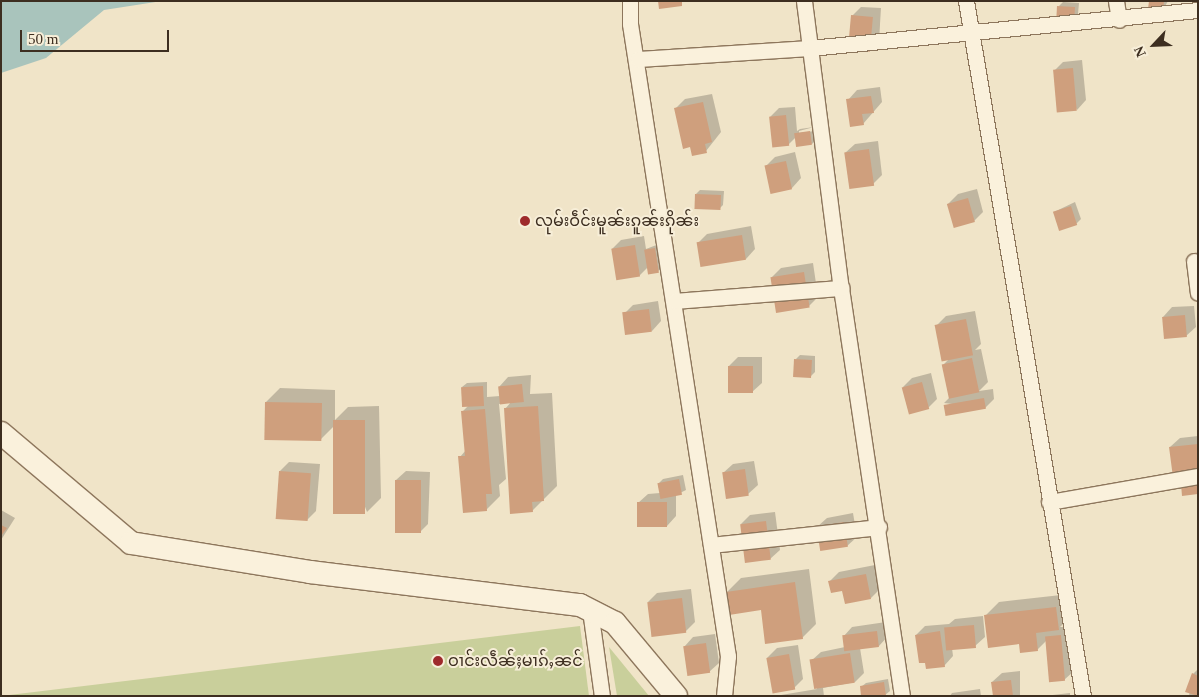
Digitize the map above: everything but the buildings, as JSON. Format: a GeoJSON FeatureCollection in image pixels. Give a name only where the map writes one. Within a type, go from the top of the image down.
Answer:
{"type":"FeatureCollection","features":[{"type":"Feature","properties":{"kind":"main road"},"geometry":{"type":"LineString","coordinates":[[1,433],[131,543],[310,572],[580,605],[615,623],[676,696]]}},
{"type":"Feature","properties":{"kind":"street"},"geometry":{"type":"LineString","coordinates":[[630,1],[630,24],[638,59],[728,656],[724,696]]}},
{"type":"Feature","properties":{"kind":"street"},"geometry":{"type":"LineString","coordinates":[[804,1],[841,288],[879,527],[902,696]]}},
{"type":"Feature","properties":{"kind":"street"},"geometry":{"type":"LineString","coordinates":[[966,1],[1083,696]]}},
{"type":"Feature","properties":{"kind":"street"},"geometry":{"type":"LineString","coordinates":[[1116,1],[1118,20]]}},
{"type":"Feature","properties":{"kind":"street"},"geometry":{"type":"LineString","coordinates":[[638,59],[810,48],[970,31],[1118,20],[1198,10]]}},
{"type":"Feature","properties":{"kind":"street"},"geometry":{"type":"LineString","coordinates":[[1194,261],[1198,293]]}},
{"type":"Feature","properties":{"kind":"street"},"geometry":{"type":"LineString","coordinates":[[675,301],[841,288]]}},
{"type":"Feature","properties":{"kind":"street"},"geometry":{"type":"LineString","coordinates":[[1049,502],[1198,476]]}},
{"type":"Feature","properties":{"kind":"street"},"geometry":{"type":"LineString","coordinates":[[711,545],[879,527]]}},
{"type":"Feature","properties":{"kind":"street"},"geometry":{"type":"LineString","coordinates":[[590,610],[602,696]]}},
{"type":"Feature","properties":{"kind":"green space","name":"ဝၢင်းလဵၼ်ႈမၢၵ်ႇၼင်"},"geometry":{"type":"Polygon","coordinates":[[[580,626],[589,696],[1,696],[580,626]]]}},
{"type":"Feature","properties":{"kind":"green space"},"geometry":{"type":"Polygon","coordinates":[[[609,647],[649,696],[617,696],[609,647]]]}},
{"type":"Feature","properties":{"kind":"water"},"geometry":{"type":"Polygon","coordinates":[[[1,1],[162,1],[104,10],[46,58],[1,73],[1,1]]]}},
{"type":"Feature","properties":{"kind":"place","name":"လုမ်းဝဵင်းမူၼ်းၵူၼ်းၵိုၼ်း"},"geometry":{"type":"Point","coordinates":[525,221]}},
{"type":"Feature","properties":{"kind":"place","name":"ဝၢင်းလဵၼ်ႈမၢၵ်ႇၼင်"},"geometry":{"type":"Point","coordinates":[438,661]}}]}
